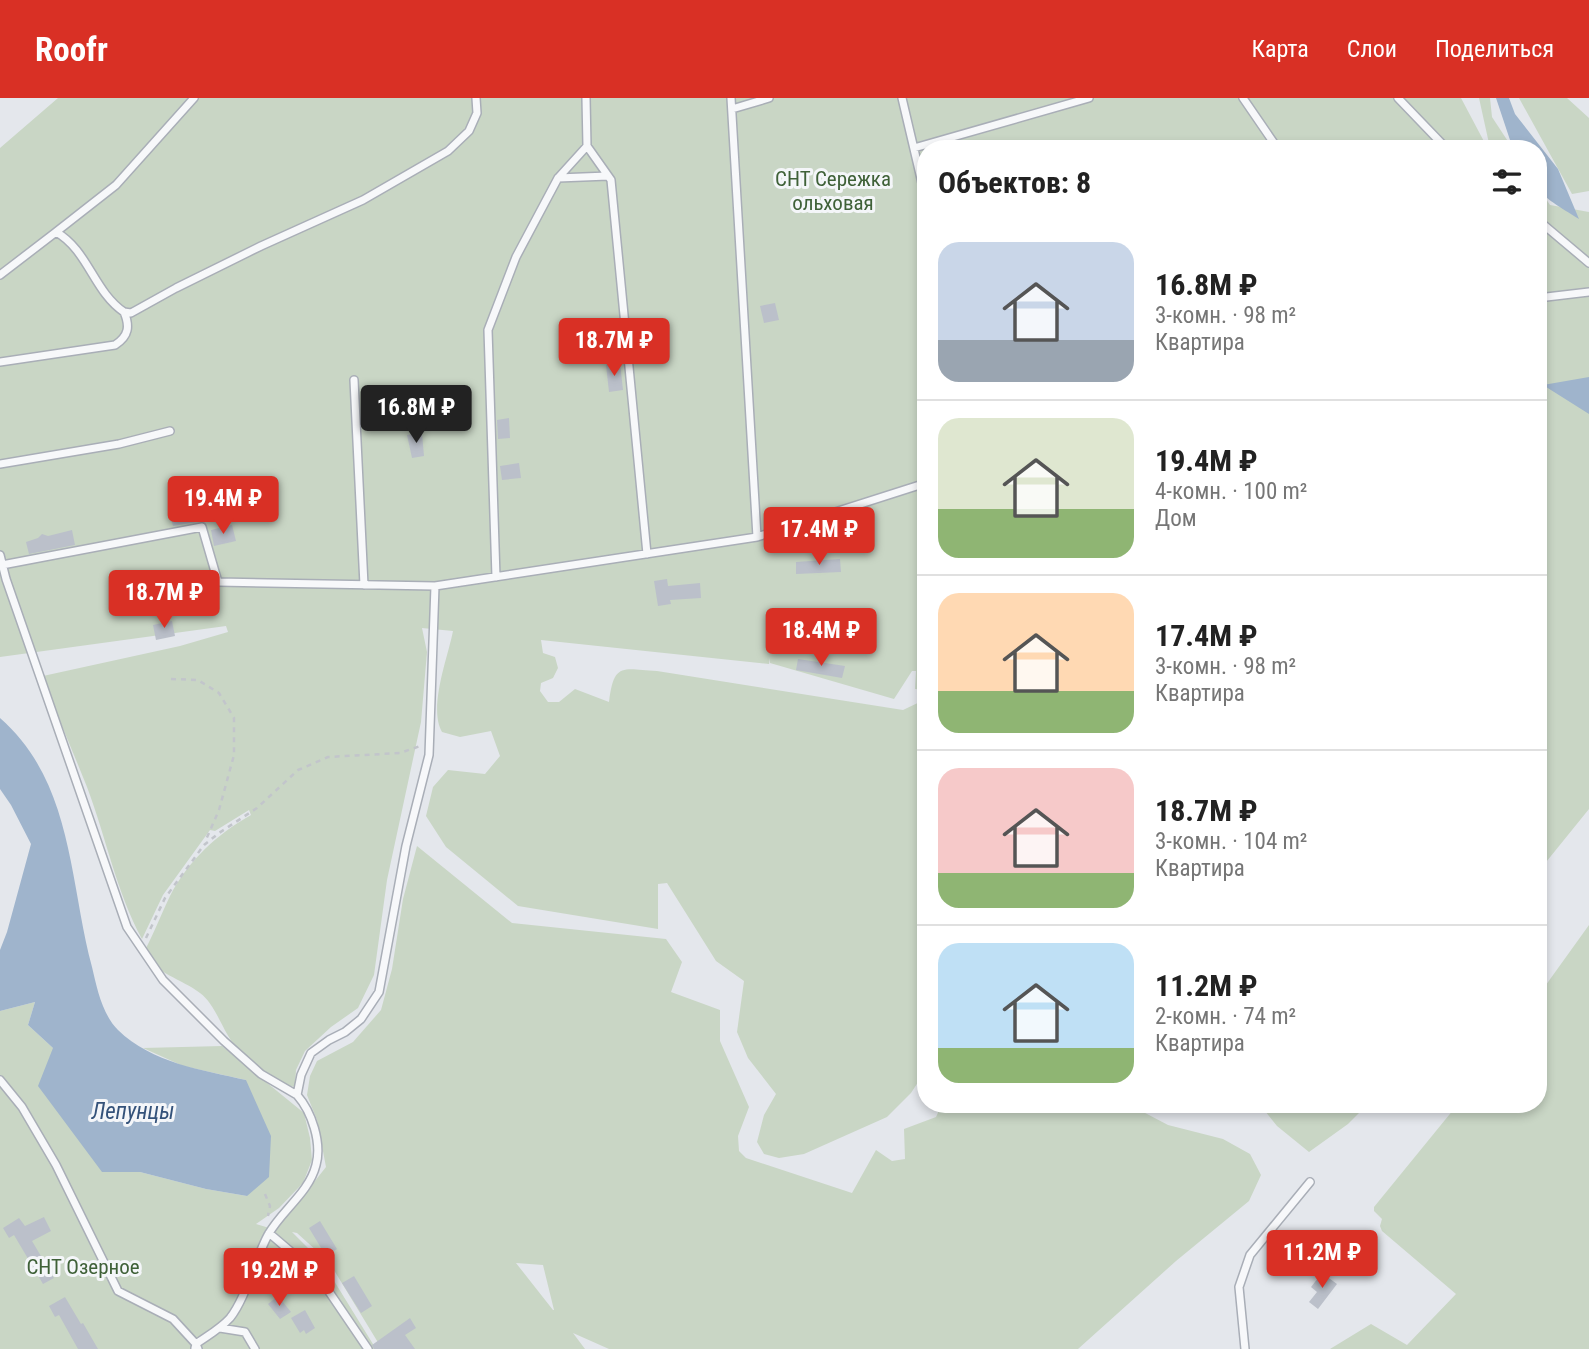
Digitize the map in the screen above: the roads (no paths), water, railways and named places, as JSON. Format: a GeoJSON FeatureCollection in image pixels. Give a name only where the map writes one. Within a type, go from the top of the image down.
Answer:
{"type":"FeatureCollection","features":[{"type":"Feature","properties":{"kind":"lane"},"geometry":{"type":"LineString","coordinates":[[0,275],[117,185],[194,98]]}},
{"type":"Feature","properties":{"kind":"lane"},"geometry":{"type":"LineString","coordinates":[[57,232],[71,243],[116,306],[131,313],[176,288],[363,200],[448,151],[469,131],[477,113],[476,98]]}},
{"type":"Feature","properties":{"kind":"lane"},"geometry":{"type":"LineString","coordinates":[[586,98],[587,146],[611,180],[647,554]]}},
{"type":"Feature","properties":{"kind":"lane"},"geometry":{"type":"LineString","coordinates":[[731,98],[757,537]]}},
{"type":"Feature","properties":{"kind":"lane"},"geometry":{"type":"LineString","coordinates":[[732,109],[769,98]]}},
{"type":"Feature","properties":{"kind":"lane"},"geometry":{"type":"LineString","coordinates":[[902,98],[917,161]]}},
{"type":"Feature","properties":{"kind":"lane"},"geometry":{"type":"LineString","coordinates":[[942,140],[1089,98]]}},
{"type":"Feature","properties":{"kind":"lane"},"geometry":{"type":"LineString","coordinates":[[1242,98],[1272,140]]}},
{"type":"Feature","properties":{"kind":"lane"},"geometry":{"type":"LineString","coordinates":[[1398,98],[1438,140]]}},
{"type":"Feature","properties":{"kind":"lane"},"geometry":{"type":"LineString","coordinates":[[496,577],[488,330],[516,257],[558,178],[587,146]]}},
{"type":"Feature","properties":{"kind":"lane"},"geometry":{"type":"LineString","coordinates":[[558,178],[608,176]]}},
{"type":"Feature","properties":{"kind":"lane"},"geometry":{"type":"LineString","coordinates":[[1547,228],[1589,264]]}},
{"type":"Feature","properties":{"kind":"lane"},"geometry":{"type":"LineString","coordinates":[[1547,297],[1589,292]]}},
{"type":"Feature","properties":{"kind":"lane"},"geometry":{"type":"LineString","coordinates":[[0,362],[115,345],[124,339],[128,331],[124,312]]}},
{"type":"Feature","properties":{"kind":"lane"},"geometry":{"type":"LineString","coordinates":[[354,380],[365,585]]}},
{"type":"Feature","properties":{"kind":"lane"},"geometry":{"type":"LineString","coordinates":[[0,464],[119,444],[170,431]]}},
{"type":"Feature","properties":{"kind":"lane"},"geometry":{"type":"LineString","coordinates":[[2,565],[202,527],[218,582],[435,586],[757,537],[917,486]]}},
{"type":"Feature","properties":{"kind":"lane"},"geometry":{"type":"LineString","coordinates":[[0,555],[127,927],[163,980],[261,1074],[297,1095],[307,1109],[314,1131],[318,1152],[316,1167],[309,1181],[269,1233],[237,1306],[220,1328],[196,1347],[173,1320],[118,1291],[56,1165],[22,1107],[0,1080]]}},
{"type":"Feature","properties":{"kind":"lane"},"geometry":{"type":"LineString","coordinates":[[297,1095],[301,1075],[311,1053],[361,1019],[379,992],[406,846],[429,755],[435,586]]}},
{"type":"Feature","properties":{"kind":"lane"},"geometry":{"type":"LineString","coordinates":[[1245,1349],[1239,1287],[1250,1255],[1310,1182]]}},
{"type":"Feature","properties":{"kind":"lane"},"geometry":{"type":"LineString","coordinates":[[269,1233],[317,1274],[369,1349]]}},
{"type":"Feature","properties":{"kind":"lane"},"geometry":{"type":"LineString","coordinates":[[220,1328],[245,1332],[255,1349]]}},
{"type":"Feature","properties":{"kind":"water"},"geometry":{"type":"Polygon","coordinates":[[[1496,98],[1509,98],[1515,114],[1535,140],[1510,140],[1496,98]]]}},
{"type":"Feature","properties":{"kind":"water"},"geometry":{"type":"Polygon","coordinates":[[[1547,155],[1558,169],[1579,219],[1548,198],[1547,155]]]}},
{"type":"Feature","properties":{"kind":"water"},"geometry":{"type":"Polygon","coordinates":[[[1589,377],[1589,414],[1547,388],[1547,384],[1589,377]]]}},
{"type":"Feature","properties":{"kind":"water","name":"Лепунцы"},"geometry":{"type":"Polygon","coordinates":[[[0,718],[24,744],[42,772],[55,802],[65,834],[96,983],[112,1024],[131,1041],[162,1058],[246,1080],[271,1136],[269,1177],[247,1196],[206,1189],[140,1172],[102,1172],[38,1086],[53,1048],[28,1025],[35,1002],[0,1011],[0,950],[31,844],[0,789],[0,718]]]}},
{"type":"Feature","properties":{"kind":"park label","name":"СНТ Сережка ольховая"},"geometry":{"type":"Point","coordinates":[833,191]}},
{"type":"Feature","properties":{"kind":"park label","name":"СНТ Озерное"},"geometry":{"type":"Point","coordinates":[83,1267]}}]}
